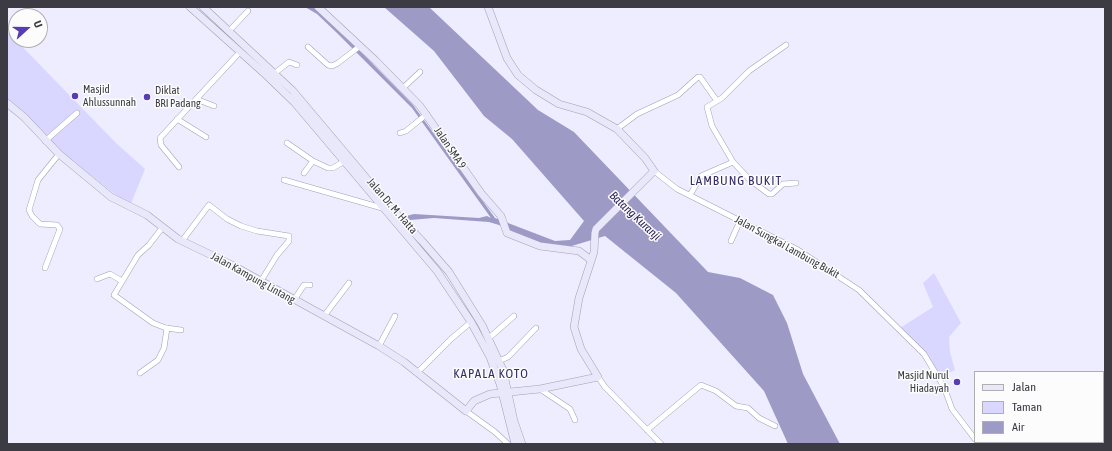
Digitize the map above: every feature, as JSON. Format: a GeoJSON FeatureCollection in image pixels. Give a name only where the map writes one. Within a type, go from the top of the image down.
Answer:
{"type":"FeatureCollection","features":[{"type":"Feature","properties":{"kind":"street"},"geometry":{"type":"LineString","coordinates":[[190,7],[240,52],[271,72],[289,62],[297,65]]}},
{"type":"Feature","properties":{"kind":"street","name":"Jalan Dr. M. Hatta"},"geometry":{"type":"LineString","coordinates":[[203,7],[313,113],[382,204],[437,271],[471,322],[490,357],[505,393],[522,444]]}},
{"type":"Feature","properties":{"kind":"street","name":"Jalan SMA 9"},"geometry":{"type":"LineString","coordinates":[[318,7],[358,48],[403,88],[480,193],[497,210],[504,223],[507,234],[540,246],[575,250],[583,253],[591,260]]}},
{"type":"Feature","properties":{"kind":"street"},"geometry":{"type":"LineString","coordinates":[[488,7],[505,53],[511,66],[518,75],[536,90],[559,104],[586,112],[617,130],[645,158],[654,171],[596,229],[594,252],[578,305],[574,327],[577,341],[605,388],[661,444]]}},
{"type":"Feature","properties":{"kind":"street"},"geometry":{"type":"LineString","coordinates":[[229,31],[248,11]]}},
{"type":"Feature","properties":{"kind":"street"},"geometry":{"type":"LineString","coordinates":[[786,45],[750,71],[718,101],[706,107],[707,113],[733,162],[750,180],[769,194],[772,194],[783,184],[796,182]]}},
{"type":"Feature","properties":{"kind":"street"},"geometry":{"type":"LineString","coordinates":[[308,47],[330,66],[338,63],[358,48]]}},
{"type":"Feature","properties":{"kind":"street"},"geometry":{"type":"LineString","coordinates":[[179,167],[162,145],[160,138],[240,52]]}},
{"type":"Feature","properties":{"kind":"street","name":"Jalan Dr. M. Hatta"},"geometry":{"type":"LineString","coordinates":[[271,72],[371,196],[394,212],[422,240],[449,272],[489,338],[499,361],[515,444]]}},
{"type":"Feature","properties":{"kind":"street"},"geometry":{"type":"LineString","coordinates":[[403,88],[420,72]]}},
{"type":"Feature","properties":{"kind":"street"},"geometry":{"type":"LineString","coordinates":[[617,130],[637,114],[678,95],[698,77],[700,77],[718,101]]}},
{"type":"Feature","properties":{"kind":"street"},"geometry":{"type":"LineString","coordinates":[[196,99],[214,106]]}},
{"type":"Feature","properties":{"kind":"street","name":"Jalan Kampung Lintang"},"geometry":{"type":"LineString","coordinates":[[7,103],[24,117],[45,141],[59,154],[111,196],[147,215],[162,228],[182,241],[261,281],[379,346],[495,432],[508,444]]}},
{"type":"Feature","properties":{"kind":"street"},"geometry":{"type":"LineString","coordinates":[[45,141],[77,113]]}},
{"type":"Feature","properties":{"kind":"street"},"geometry":{"type":"LineString","coordinates":[[400,133],[406,131],[425,116]]}},
{"type":"Feature","properties":{"kind":"street"},"geometry":{"type":"LineString","coordinates":[[177,119],[206,138]]}},
{"type":"Feature","properties":{"kind":"street"},"geometry":{"type":"LineString","coordinates":[[287,143],[313,161],[330,168],[343,162]]}},
{"type":"Feature","properties":{"kind":"street"},"geometry":{"type":"LineString","coordinates":[[46,268],[59,234],[59,228],[53,224],[40,224],[32,216],[29,210],[38,180],[59,154]]}},
{"type":"Feature","properties":{"kind":"street"},"geometry":{"type":"LineString","coordinates":[[304,173],[313,161]]}},
{"type":"Feature","properties":{"kind":"street"},"geometry":{"type":"LineString","coordinates":[[690,195],[701,176],[733,162]]}},
{"type":"Feature","properties":{"kind":"street","name":"Jalan Sungkai Lambung Bukit"},"geometry":{"type":"LineString","coordinates":[[654,171],[677,189],[798,250],[872,300],[924,354],[944,387],[952,409],[974,438]]}},
{"type":"Feature","properties":{"kind":"street"},"geometry":{"type":"LineString","coordinates":[[284,180],[382,204]]}},
{"type":"Feature","properties":{"kind":"street"},"geometry":{"type":"LineString","coordinates":[[182,241],[204,210],[209,206],[227,219],[241,226],[257,231],[289,236],[289,241],[277,255],[261,281]]}},
{"type":"Feature","properties":{"kind":"street"},"geometry":{"type":"LineString","coordinates":[[731,241],[740,221]]}},
{"type":"Feature","properties":{"kind":"street"},"geometry":{"type":"LineString","coordinates":[[162,228],[150,245],[138,255],[114,293],[115,297],[146,319],[167,328],[181,330]]}},
{"type":"Feature","properties":{"kind":"street"},"geometry":{"type":"LineString","coordinates":[[97,279],[110,274],[122,281]]}},
{"type":"Feature","properties":{"kind":"street"},"geometry":{"type":"LineString","coordinates":[[324,316],[349,283]]}},
{"type":"Feature","properties":{"kind":"street"},"geometry":{"type":"LineString","coordinates":[[294,300],[304,285],[310,285]]}},
{"type":"Feature","properties":{"kind":"street"},"geometry":{"type":"LineString","coordinates":[[379,346],[395,316]]}},
{"type":"Feature","properties":{"kind":"street"},"geometry":{"type":"LineString","coordinates":[[489,338],[514,316]]}},
{"type":"Feature","properties":{"kind":"street"},"geometry":{"type":"LineString","coordinates":[[417,373],[447,343],[471,322]]}},
{"type":"Feature","properties":{"kind":"street"},"geometry":{"type":"LineString","coordinates":[[140,373],[158,360],[164,348],[167,328]]}},
{"type":"Feature","properties":{"kind":"street"},"geometry":{"type":"LineString","coordinates":[[499,361],[508,357],[536,328]]}},
{"type":"Feature","properties":{"kind":"street"},"geometry":{"type":"LineString","coordinates":[[466,411],[474,401],[480,397],[540,389],[598,377]]}},
{"type":"Feature","properties":{"kind":"street"},"geometry":{"type":"LineString","coordinates":[[648,430],[701,385],[716,391],[736,406],[748,408],[759,418],[775,426]]}},
{"type":"Feature","properties":{"kind":"street"},"geometry":{"type":"LineString","coordinates":[[540,389],[570,409],[576,420]]}},
{"type":"Feature","properties":{"kind":"green space"},"geometry":{"type":"Polygon","coordinates":[[[7,31],[8,48],[24,48],[115,142],[145,169],[130,206],[7,109],[7,31]]]}},
{"type":"Feature","properties":{"kind":"green space"},"geometry":{"type":"Polygon","coordinates":[[[934,273],[961,323],[949,337],[950,352],[955,370],[942,376],[900,328],[933,307],[923,283],[934,273]]]}},
{"type":"Feature","properties":{"kind":"water","name":"Batang Kuranji"},"geometry":{"type":"Polygon","coordinates":[[[305,7],[313,7],[324,14],[413,105],[495,218],[555,241],[570,240],[584,221],[512,139],[484,116],[434,51],[384,7],[429,7],[538,110],[574,132],[708,272],[740,278],[773,295],[787,323],[803,374],[840,444],[788,444],[764,391],[676,293],[605,236],[565,248],[546,246],[489,222],[434,218],[410,220],[406,216],[414,214],[479,218],[487,216],[491,218],[412,108],[317,14],[305,7]]]}},
{"type":"Feature","properties":{"kind":"place","name":"Masjid Ahlussunnah"},"geometry":{"type":"Point","coordinates":[75,96]}},
{"type":"Feature","properties":{"kind":"place","name":"Diklat BRI Padang"},"geometry":{"type":"Point","coordinates":[147,97]}},
{"type":"Feature","properties":{"kind":"place","name":"Masjid Nurul Hiadayah"},"geometry":{"type":"Point","coordinates":[957,382]}},
{"type":"Feature","properties":{"kind":"district","name":"LAMBUNG BUKIT"},"geometry":{"type":"Point","coordinates":[736,181]}},
{"type":"Feature","properties":{"kind":"district","name":"KAPALA KOTO"},"geometry":{"type":"Point","coordinates":[491,374]}}]}
